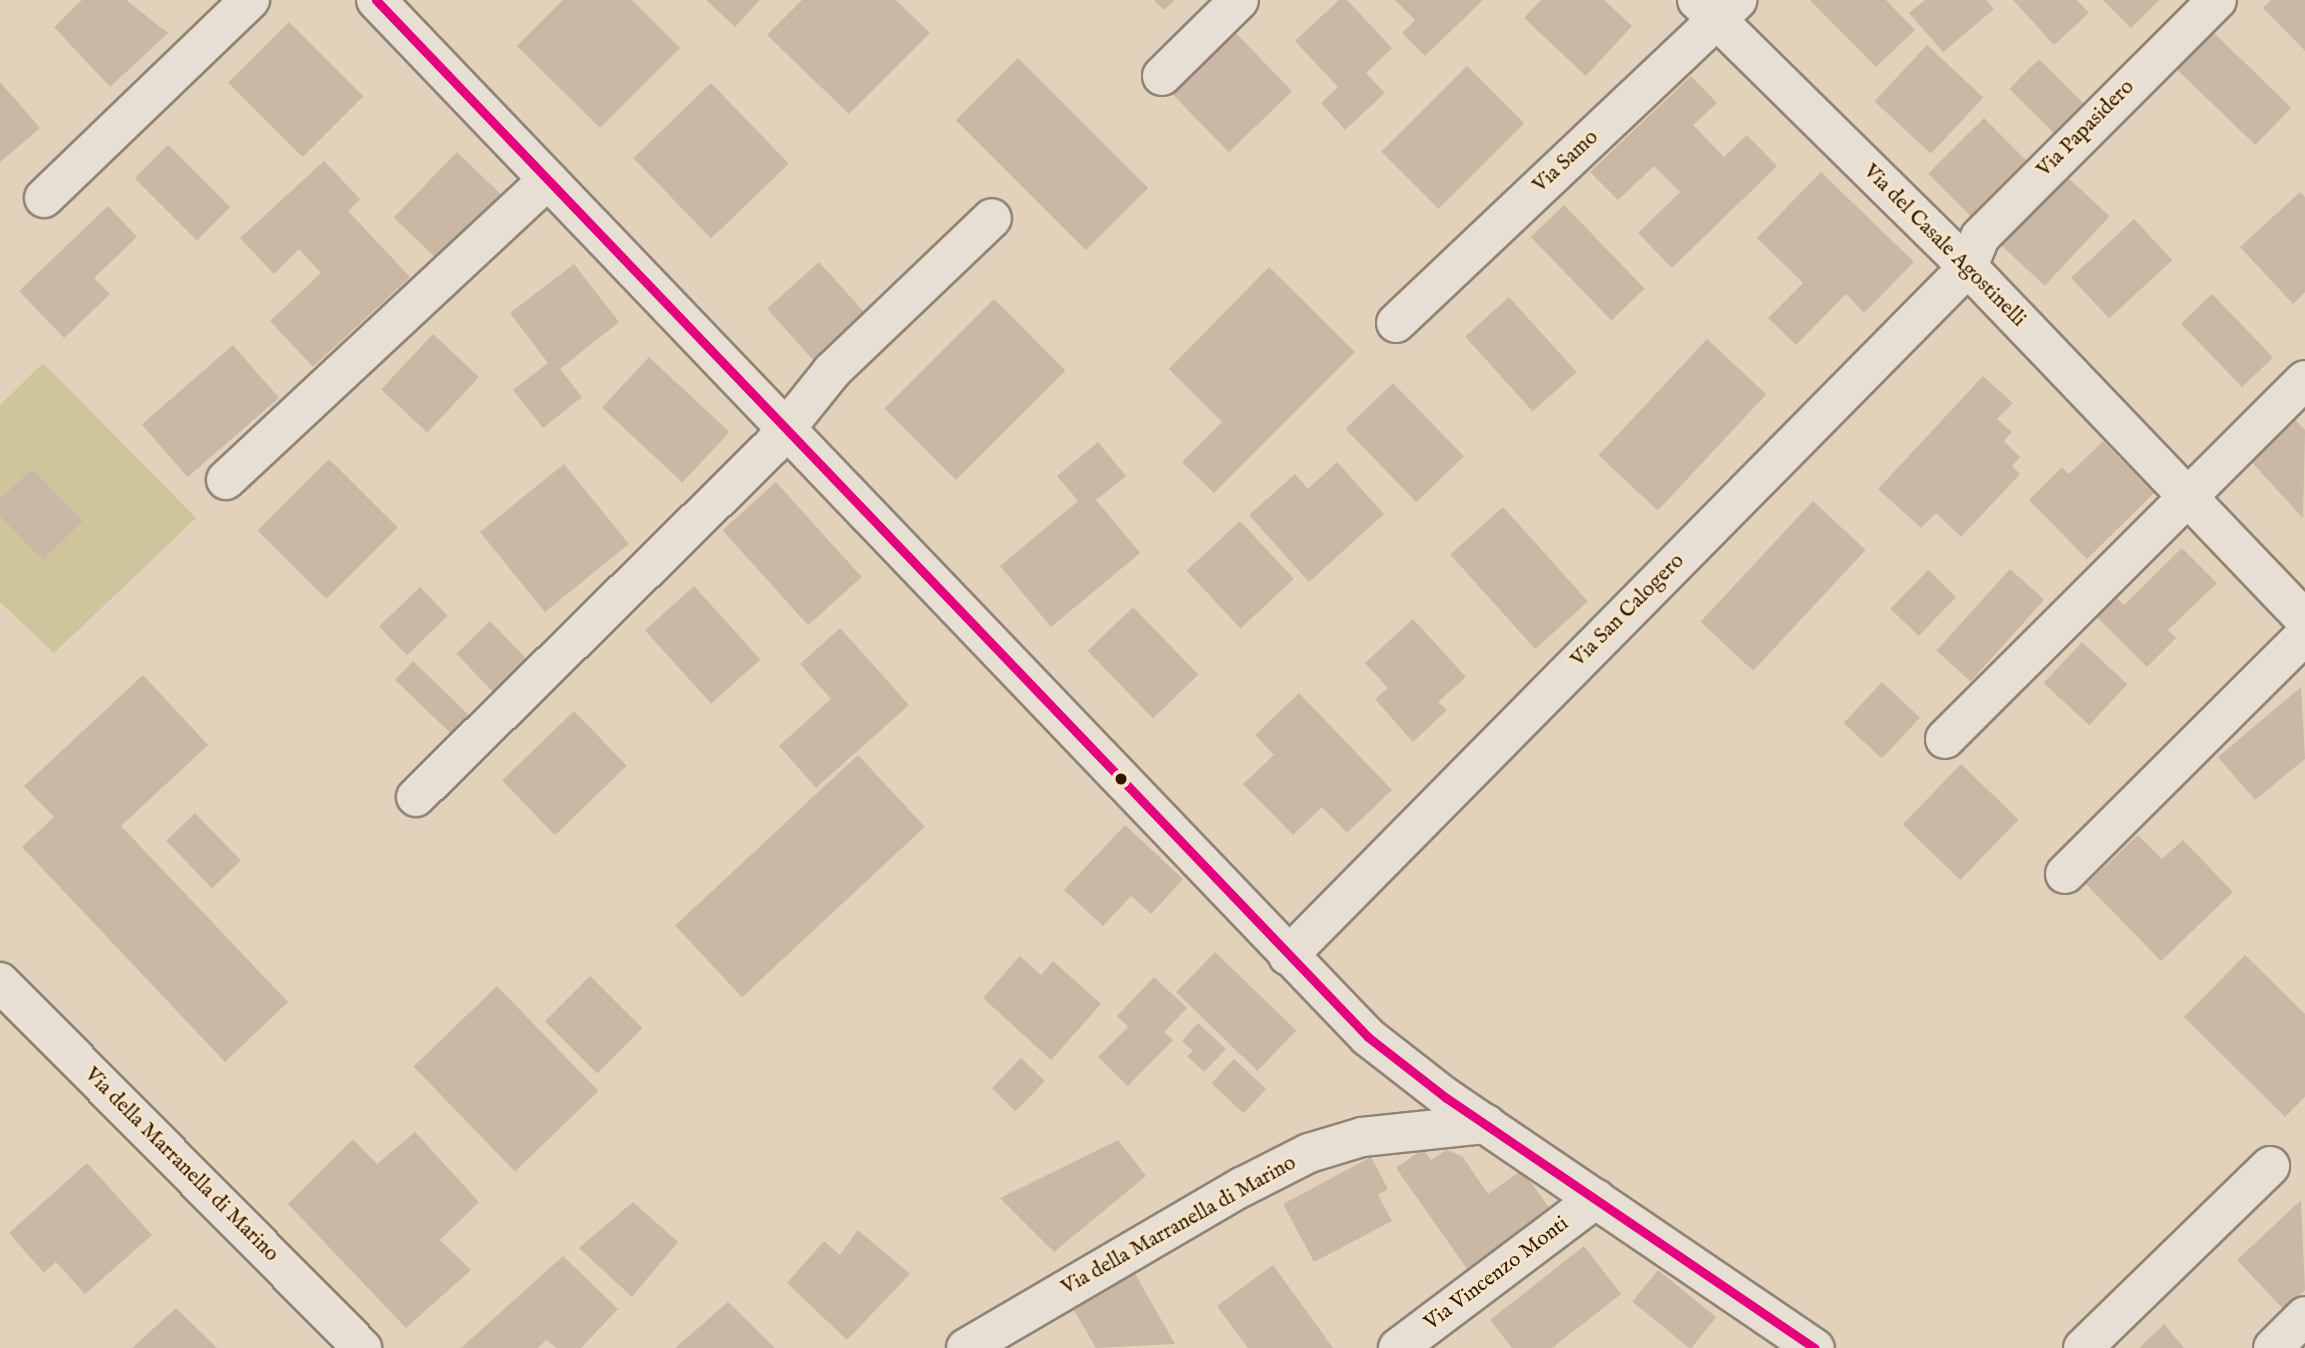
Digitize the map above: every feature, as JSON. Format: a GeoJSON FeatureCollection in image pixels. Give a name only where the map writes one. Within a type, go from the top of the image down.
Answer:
{"type":"FeatureCollection","features":[{"type":"Feature","properties":{"kind":"street"},"geometry":{"type":"LineString","coordinates":[[44,198],[250,0]]}},
{"type":"Feature","properties":{"kind":"street"},"geometry":{"type":"LineString","coordinates":[[376,0],[1288,956],[1385,1052],[1815,1348]]}},
{"type":"Feature","properties":{"kind":"street"},"geometry":{"type":"LineString","coordinates":[[1162,76],[1240,0]]}},
{"type":"Feature","properties":{"kind":"street","name":"Via Papasidero"},"geometry":{"type":"LineString","coordinates":[[1968,267],[1980,237],[2217,0]]}},
{"type":"Feature","properties":{"kind":"street","name":"Via del Casale Agostinelli"},"geometry":{"type":"LineString","coordinates":[[1716,7],[1968,267],[2185,499],[2305,620]]}},
{"type":"Feature","properties":{"kind":"street","name":"Via Samo"},"geometry":{"type":"LineString","coordinates":[[1396,323],[1716,7]]}},
{"type":"Feature","properties":{"kind":"street"},"geometry":{"type":"LineString","coordinates":[[226,480],[548,180]]}},
{"type":"Feature","properties":{"kind":"street"},"geometry":{"type":"LineString","coordinates":[[416,797],[785,427],[826,377],[992,218]]}},
{"type":"Feature","properties":{"kind":"street","name":"Via San Calogero"},"geometry":{"type":"LineString","coordinates":[[1288,956],[1968,267]]}},
{"type":"Feature","properties":{"kind":"street"},"geometry":{"type":"LineString","coordinates":[[1945,739],[2305,380]]}},
{"type":"Feature","properties":{"kind":"street"},"geometry":{"type":"LineString","coordinates":[[2064,874],[2305,635]]}},
{"type":"Feature","properties":{"kind":"street","name":"Via della Marranella di Marino"},"geometry":{"type":"LineString","coordinates":[[0,982],[362,1348]]}},
{"type":"Feature","properties":{"kind":"street","name":"Via della Marranella di Marino"},"geometry":{"type":"LineString","coordinates":[[966,1348],[1242,1187],[1309,1153],[1362,1137],[1486,1124]]}},
{"type":"Feature","properties":{"kind":"street"},"geometry":{"type":"LineString","coordinates":[[2083,1348],[2270,1166]]}},
{"type":"Feature","properties":{"kind":"street","name":"Via Vincenzo Monti"},"geometry":{"type":"LineString","coordinates":[[1398,1348],[1596,1199]]}},
{"type":"Feature","properties":{"kind":"street"},"geometry":{"type":"LineString","coordinates":[[2273,1348],[2305,1316]]}},
{"type":"Feature","properties":{"kind":"shaded area"},"geometry":{"type":"Polygon","coordinates":[[[43,363],[196,518],[54,653],[0,602],[0,405],[43,363]]]}},
{"type":"Feature","properties":{"kind":"building"},"geometry":{"type":"Polygon","coordinates":[[[82,0],[126,0],[168,33],[110,87],[54,27],[82,0]]]}},
{"type":"Feature","properties":{"kind":"building"},"geometry":{"type":"Polygon","coordinates":[[[563,0],[632,0],[680,48],[600,128],[517,46],[563,0]]]}},
{"type":"Feature","properties":{"kind":"building"},"geometry":{"type":"Polygon","coordinates":[[[706,0],[760,0],[735,27],[706,0]]]}},
{"type":"Feature","properties":{"kind":"building"},"geometry":{"type":"Polygon","coordinates":[[[802,0],[896,0],[930,33],[849,114],[767,35],[802,0]]]}},
{"type":"Feature","properties":{"kind":"building"},"geometry":{"type":"Polygon","coordinates":[[[1154,0],[1175,0],[1164,10],[1154,0]]]}},
{"type":"Feature","properties":{"kind":"building"},"geometry":{"type":"Polygon","coordinates":[[[1339,0],[1347,0],[1392,48],[1366,73],[1385,93],[1345,130],[1321,103],[1338,87],[1295,41],[1339,0]]]}},
{"type":"Feature","properties":{"kind":"building"},"geometry":{"type":"Polygon","coordinates":[[[1395,0],[1483,0],[1425,56],[1402,33],[1415,20],[1395,0]]]}},
{"type":"Feature","properties":{"kind":"building"},"geometry":{"type":"Polygon","coordinates":[[[1541,0],[1604,0],[1632,26],[1586,76],[1524,18],[1541,0]]]}},
{"type":"Feature","properties":{"kind":"building"},"geometry":{"type":"Polygon","coordinates":[[[1810,0],[1886,0],[1915,30],[1876,67],[1810,0]]]}},
{"type":"Feature","properties":{"kind":"building"},"geometry":{"type":"Polygon","coordinates":[[[1925,0],[1986,0],[1994,9],[1943,52],[1909,13],[1925,0]]]}},
{"type":"Feature","properties":{"kind":"building"},"geometry":{"type":"Polygon","coordinates":[[[2013,0],[2077,0],[2089,13],[2054,45],[2013,0]]]}},
{"type":"Feature","properties":{"kind":"building"},"geometry":{"type":"Polygon","coordinates":[[[2103,0],[2159,0],[2131,28],[2103,0]]]}},
{"type":"Feature","properties":{"kind":"building"},"geometry":{"type":"Polygon","coordinates":[[[2271,0],[2305,0],[2305,51],[2263,8],[2271,0]]]}},
{"type":"Feature","properties":{"kind":"building"},"geometry":{"type":"Polygon","coordinates":[[[289,22],[363,96],[302,157],[228,83],[289,22]]]}},
{"type":"Feature","properties":{"kind":"building"},"geometry":{"type":"Polygon","coordinates":[[[1233,30],[1292,91],[1229,152],[1170,91],[1233,30]]]}},
{"type":"Feature","properties":{"kind":"building"},"geometry":{"type":"Polygon","coordinates":[[[2213,32],[2291,108],[2255,145],[2177,69],[2213,32]]]}},
{"type":"Feature","properties":{"kind":"building"},"geometry":{"type":"Polygon","coordinates":[[[1927,45],[1983,98],[1931,154],[1874,101],[1927,45]]]}},
{"type":"Feature","properties":{"kind":"building"},"geometry":{"type":"Polygon","coordinates":[[[1018,58],[1148,188],[1086,250],[956,120],[1018,58]]]}},
{"type":"Feature","properties":{"kind":"building"},"geometry":{"type":"Polygon","coordinates":[[[2039,59],[2088,108],[2058,137],[2009,89],[2039,59]]]}},
{"type":"Feature","properties":{"kind":"building"},"geometry":{"type":"Polygon","coordinates":[[[1467,66],[1524,123],[1439,209],[1381,152],[1467,66]]]}},
{"type":"Feature","properties":{"kind":"building"},"geometry":{"type":"Polygon","coordinates":[[[1691,76],[1717,103],[1693,125],[1724,157],[1747,135],[1777,166],[1672,268],[1638,233],[1680,192],[1654,166],[1618,200],[1590,172],[1691,76]]]}},
{"type":"Feature","properties":{"kind":"building"},"geometry":{"type":"Polygon","coordinates":[[[0,82],[40,128],[0,162],[0,82]]]}},
{"type":"Feature","properties":{"kind":"building"},"geometry":{"type":"Polygon","coordinates":[[[711,83],[789,164],[711,239],[633,158],[711,83]]]}},
{"type":"Feature","properties":{"kind":"building"},"geometry":{"type":"Polygon","coordinates":[[[1984,118],[2031,165],[1975,221],[1928,174],[1984,118]]]}},
{"type":"Feature","properties":{"kind":"building"},"geometry":{"type":"Polygon","coordinates":[[[168,145],[230,207],[197,240],[135,178],[168,145]]]}},
{"type":"Feature","properties":{"kind":"building"},"geometry":{"type":"Polygon","coordinates":[[[457,152],[507,200],[443,265],[394,217],[457,152]]]}},
{"type":"Feature","properties":{"kind":"building"},"geometry":{"type":"Polygon","coordinates":[[[324,161],[360,199],[348,211],[410,277],[313,367],[270,321],[321,273],[299,249],[274,274],[240,238],[324,161]]]}},
{"type":"Feature","properties":{"kind":"building"},"geometry":{"type":"Polygon","coordinates":[[[1821,172],[1914,262],[1864,313],[1846,294],[1796,345],[1768,318],[1803,283],[1757,238],[1821,172]]]}},
{"type":"Feature","properties":{"kind":"building"},"geometry":{"type":"Polygon","coordinates":[[[2062,172],[2110,216],[2045,286],[1997,241],[2062,172]]]}},
{"type":"Feature","properties":{"kind":"building"},"geometry":{"type":"Polygon","coordinates":[[[2300,192],[2305,197],[2305,292],[2293,304],[2240,247],[2300,192]]]}},
{"type":"Feature","properties":{"kind":"building"},"geometry":{"type":"Polygon","coordinates":[[[1564,205],[1645,288],[1611,320],[1531,237],[1564,205]]]}},
{"type":"Feature","properties":{"kind":"building"},"geometry":{"type":"Polygon","coordinates":[[[108,206],[137,237],[94,278],[110,294],[64,338],[19,291],[108,206]]]}},
{"type":"Feature","properties":{"kind":"building"},"geometry":{"type":"Polygon","coordinates":[[[2134,219],[2172,260],[2109,319],[2071,278],[2134,219]]]}},
{"type":"Feature","properties":{"kind":"building"},"geometry":{"type":"Polygon","coordinates":[[[819,262],[867,316],[815,362],[767,309],[819,262]]]}},
{"type":"Feature","properties":{"kind":"building"},"geometry":{"type":"Polygon","coordinates":[[[574,264],[619,322],[560,369],[582,397],[543,428],[513,390],[548,363],[510,313],[574,264]]]}},
{"type":"Feature","properties":{"kind":"building"},"geometry":{"type":"Polygon","coordinates":[[[1269,267],[1355,352],[1214,493],[1182,462],[1222,422],[1169,369],[1269,267]]]}},
{"type":"Feature","properties":{"kind":"building"},"geometry":{"type":"Polygon","coordinates":[[[2212,294],[2273,357],[2242,387],[2181,324],[2212,294]]]}},
{"type":"Feature","properties":{"kind":"building"},"geometry":{"type":"Polygon","coordinates":[[[1509,297],[1577,372],[1533,412],[1465,336],[1509,297]]]}},
{"type":"Feature","properties":{"kind":"building"},"geometry":{"type":"Polygon","coordinates":[[[994,299],[1065,370],[956,480],[884,409],[994,299]]]}},
{"type":"Feature","properties":{"kind":"building"},"geometry":{"type":"Polygon","coordinates":[[[433,334],[479,377],[427,433],[381,390],[433,334]]]}},
{"type":"Feature","properties":{"kind":"building"},"geometry":{"type":"Polygon","coordinates":[[[1707,339],[1766,394],[1658,511],[1599,455],[1707,339]]]}},
{"type":"Feature","properties":{"kind":"building"},"geometry":{"type":"Polygon","coordinates":[[[233,345],[279,398],[188,477],[142,424],[233,345]]]}},
{"type":"Feature","properties":{"kind":"building"},"geometry":{"type":"Polygon","coordinates":[[[649,357],[729,432],[682,482],[602,407],[649,357]]]}},
{"type":"Feature","properties":{"kind":"building"},"geometry":{"type":"Polygon","coordinates":[[[1983,376],[2013,403],[1997,419],[2012,432],[2004,441],[2020,457],[2012,466],[2020,474],[1961,537],[1936,513],[1921,528],[1878,489],[1983,376]]]}},
{"type":"Feature","properties":{"kind":"building"},"geometry":{"type":"Polygon","coordinates":[[[1393,383],[1464,456],[1416,502],[1346,429],[1393,383]]]}},
{"type":"Feature","properties":{"kind":"building"},"geometry":{"type":"Polygon","coordinates":[[[2292,416],[2305,430],[2303,518],[2247,457],[2292,416]]]}},
{"type":"Feature","properties":{"kind":"building"},"geometry":{"type":"Polygon","coordinates":[[[2103,441],[2154,493],[2087,559],[2029,500],[2062,467],[2069,474],[2103,441]]]}},
{"type":"Feature","properties":{"kind":"building"},"geometry":{"type":"Polygon","coordinates":[[[1098,442],[1126,476],[1096,500],[1140,553],[1051,627],[1000,566],[1078,501],[1057,476],[1098,442]]]}},
{"type":"Feature","properties":{"kind":"building"},"geometry":{"type":"Polygon","coordinates":[[[329,459],[398,528],[326,599],[258,530],[329,459]]]}},
{"type":"Feature","properties":{"kind":"building"},"geometry":{"type":"Polygon","coordinates":[[[1337,462],[1384,514],[1309,582],[1249,515],[1295,474],[1308,489],[1337,462]]]}},
{"type":"Feature","properties":{"kind":"building"},"geometry":{"type":"Polygon","coordinates":[[[564,464],[629,544],[545,612],[480,532],[564,464]]]}},
{"type":"Feature","properties":{"kind":"building"},"geometry":{"type":"Polygon","coordinates":[[[32,469],[83,521],[43,560],[0,516],[0,499],[32,469]]]}},
{"type":"Feature","properties":{"kind":"building"},"geometry":{"type":"Polygon","coordinates":[[[776,482],[862,577],[808,625],[722,530],[776,482]]]}},
{"type":"Feature","properties":{"kind":"building"},"geometry":{"type":"Polygon","coordinates":[[[1813,501],[1866,550],[1753,671],[1700,622],[1813,501]]]}},
{"type":"Feature","properties":{"kind":"building"},"geometry":{"type":"Polygon","coordinates":[[[1503,507],[1588,601],[1535,649],[1450,555],[1503,507]]]}},
{"type":"Feature","properties":{"kind":"building"},"geometry":{"type":"Polygon","coordinates":[[[1240,521],[1294,579],[1240,629],[1187,571],[1240,521]]]}},
{"type":"Feature","properties":{"kind":"building"},"geometry":{"type":"Polygon","coordinates":[[[2182,548],[2217,583],[2168,630],[2176,638],[2147,667],[2094,614],[2114,595],[2124,605],[2182,548]]]}},
{"type":"Feature","properties":{"kind":"building"},"geometry":{"type":"Polygon","coordinates":[[[2010,569],[2044,600],[1971,682],[1936,651],[2010,569]]]}},
{"type":"Feature","properties":{"kind":"building"},"geometry":{"type":"Polygon","coordinates":[[[1928,570],[1956,597],[1919,636],[1890,609],[1928,570]]]}},
{"type":"Feature","properties":{"kind":"building"},"geometry":{"type":"Polygon","coordinates":[[[694,586],[760,660],[711,704],[645,630],[694,586]]]}},
{"type":"Feature","properties":{"kind":"building"},"geometry":{"type":"Polygon","coordinates":[[[420,587],[448,616],[407,655],[379,627],[420,587]]]}},
{"type":"Feature","properties":{"kind":"building"},"geometry":{"type":"Polygon","coordinates":[[[1133,607],[1198,675],[1153,718],[1088,651],[1133,607]]]}},
{"type":"Feature","properties":{"kind":"building"},"geometry":{"type":"Polygon","coordinates":[[[1413,619],[1466,677],[1438,702],[1447,710],[1413,742],[1375,699],[1388,688],[1365,663],[1413,619]]]}},
{"type":"Feature","properties":{"kind":"building"},"geometry":{"type":"Polygon","coordinates":[[[490,621],[526,658],[492,691],[456,654],[490,621]]]}},
{"type":"Feature","properties":{"kind":"building"},"geometry":{"type":"Polygon","coordinates":[[[840,628],[909,705],[816,788],[779,746],[831,699],[800,664],[840,628]]]}},
{"type":"Feature","properties":{"kind":"building"},"geometry":{"type":"Polygon","coordinates":[[[2082,642],[2127,684],[2089,725],[2044,683],[2082,642]]]}},
{"type":"Feature","properties":{"kind":"building"},"geometry":{"type":"Polygon","coordinates":[[[413,661],[470,716],[452,735],[395,680],[413,661]]]}},
{"type":"Feature","properties":{"kind":"building"},"geometry":{"type":"Polygon","coordinates":[[[143,675],[208,745],[121,826],[288,1002],[225,1062],[22,847],[54,817],[24,786],[143,675]]]}},
{"type":"Feature","properties":{"kind":"building"},"geometry":{"type":"Polygon","coordinates":[[[1882,682],[1920,717],[1882,758],[1844,723],[1882,682]]]}},
{"type":"Feature","properties":{"kind":"building"},"geometry":{"type":"Polygon","coordinates":[[[2301,687],[2305,759],[2255,800],[2218,757],[2301,687]]]}},
{"type":"Feature","properties":{"kind":"building"},"geometry":{"type":"Polygon","coordinates":[[[1299,693],[1392,790],[1347,833],[1322,807],[1293,835],[1243,784],[1274,755],[1255,735],[1299,693]]]}},
{"type":"Feature","properties":{"kind":"building"},"geometry":{"type":"Polygon","coordinates":[[[574,711],[627,766],[555,835],[502,780],[574,711]]]}},
{"type":"Feature","properties":{"kind":"building"},"geometry":{"type":"Polygon","coordinates":[[[858,755],[925,827],[742,997],[675,925],[858,755]]]}},
{"type":"Feature","properties":{"kind":"building"},"geometry":{"type":"Polygon","coordinates":[[[1961,764],[2019,820],[1960,880],[1903,824],[1961,764]]]}},
{"type":"Feature","properties":{"kind":"building"},"geometry":{"type":"Polygon","coordinates":[[[195,813],[241,860],[212,888],[166,841],[195,813]]]}},
{"type":"Feature","properties":{"kind":"building"},"geometry":{"type":"Polygon","coordinates":[[[1125,825],[1183,879],[1151,914],[1131,896],[1103,926],[1064,890],[1125,825]]]}},
{"type":"Feature","properties":{"kind":"building"},"geometry":{"type":"Polygon","coordinates":[[[2138,835],[2162,859],[2183,840],[2233,892],[2161,961],[2086,884],[2138,835]]]}},
{"type":"Feature","properties":{"kind":"building"},"geometry":{"type":"Polygon","coordinates":[[[1215,952],[1296,1030],[1257,1071],[1176,992],[1215,952]]]}},
{"type":"Feature","properties":{"kind":"building"},"geometry":{"type":"Polygon","coordinates":[[[2245,955],[2305,1014],[2305,1097],[2285,1117],[2184,1017],[2245,955]]]}},
{"type":"Feature","properties":{"kind":"building"},"geometry":{"type":"Polygon","coordinates":[[[1020,956],[1041,975],[1053,961],[1101,1004],[1051,1060],[983,998],[1020,956]]]}},
{"type":"Feature","properties":{"kind":"building"},"geometry":{"type":"Polygon","coordinates":[[[590,976],[642,1028],[597,1074],[545,1021],[590,976]]]}},
{"type":"Feature","properties":{"kind":"building"},"geometry":{"type":"Polygon","coordinates":[[[1154,977],[1187,1008],[1164,1032],[1173,1040],[1128,1086],[1098,1057],[1128,1027],[1117,1016],[1154,977]]]}},
{"type":"Feature","properties":{"kind":"building"},"geometry":{"type":"Polygon","coordinates":[[[497,986],[598,1091],[515,1172],[414,1067],[497,986]]]}},
{"type":"Feature","properties":{"kind":"building"},"geometry":{"type":"Polygon","coordinates":[[[1198,1023],[1226,1049],[1204,1072],[1187,1056],[1193,1051],[1182,1041],[1198,1023]]]}},
{"type":"Feature","properties":{"kind":"building"},"geometry":{"type":"Polygon","coordinates":[[[1021,1058],[1045,1081],[1016,1111],[992,1088],[1021,1058]]]}},
{"type":"Feature","properties":{"kind":"building"},"geometry":{"type":"Polygon","coordinates":[[[1234,1059],[1266,1089],[1244,1113],[1211,1083],[1234,1059]]]}},
{"type":"Feature","properties":{"kind":"building"},"geometry":{"type":"Polygon","coordinates":[[[415,1132],[479,1202],[440,1240],[471,1270],[406,1328],[288,1204],[353,1139],[377,1164],[415,1132]]]}},
{"type":"Feature","properties":{"kind":"building"},"geometry":{"type":"Polygon","coordinates":[[[1118,1140],[1146,1176],[1054,1252],[1000,1198],[1118,1140]]]}},
{"type":"Feature","properties":{"kind":"building"},"geometry":{"type":"Polygon","coordinates":[[[1423,1149],[1431,1160],[1446,1150],[1462,1156],[1488,1194],[1522,1170],[1555,1216],[1533,1223],[1467,1269],[1396,1168],[1423,1149]]]}},
{"type":"Feature","properties":{"kind":"building"},"geometry":{"type":"Polygon","coordinates":[[[1371,1157],[1388,1189],[1378,1195],[1392,1221],[1314,1262],[1283,1204],[1371,1157]]]}},
{"type":"Feature","properties":{"kind":"building"},"geometry":{"type":"Polygon","coordinates":[[[87,1163],[152,1235],[85,1294],[56,1262],[44,1273],[9,1233],[87,1163]]]}},
{"type":"Feature","properties":{"kind":"building"},"geometry":{"type":"Polygon","coordinates":[[[2301,1200],[2305,1290],[2284,1310],[2237,1260],[2301,1200]]]}},
{"type":"Feature","properties":{"kind":"building"},"geometry":{"type":"Polygon","coordinates":[[[633,1202],[678,1242],[632,1297],[579,1248],[633,1202]]]}},
{"type":"Feature","properties":{"kind":"building"},"geometry":{"type":"Polygon","coordinates":[[[858,1230],[910,1274],[847,1340],[787,1283],[824,1241],[840,1255],[858,1230]]]}},
{"type":"Feature","properties":{"kind":"building"},"geometry":{"type":"Polygon","coordinates":[[[1584,1246],[1621,1294],[1552,1348],[1512,1348],[1490,1320],[1584,1246]]]}},
{"type":"Feature","properties":{"kind":"building"},"geometry":{"type":"Polygon","coordinates":[[[563,1256],[618,1309],[581,1348],[557,1348],[546,1340],[538,1348],[461,1348],[563,1256]]]}},
{"type":"Feature","properties":{"kind":"building"},"geometry":{"type":"Polygon","coordinates":[[[1273,1265],[1333,1348],[1248,1348],[1217,1306],[1273,1265]]]}},
{"type":"Feature","properties":{"kind":"building"},"geometry":{"type":"Polygon","coordinates":[[[1658,1270],[1716,1317],[1689,1348],[1632,1302],[1658,1270]]]}},
{"type":"Feature","properties":{"kind":"building"},"geometry":{"type":"Polygon","coordinates":[[[1134,1272],[1175,1344],[1096,1348],[1072,1307],[1134,1272]]]}},
{"type":"Feature","properties":{"kind":"building"},"geometry":{"type":"Polygon","coordinates":[[[728,1302],[775,1348],[675,1348],[728,1302]]]}},
{"type":"Feature","properties":{"kind":"building"},"geometry":{"type":"Polygon","coordinates":[[[176,1308],[217,1348],[132,1348],[176,1308]]]}},
{"type":"Feature","properties":{"kind":"building"},"geometry":{"type":"Polygon","coordinates":[[[2164,1324],[2184,1348],[2139,1348],[2164,1324]]]}},
{"type":"Feature","properties":{"kind":"transit line"},"geometry":{"type":"LineString","coordinates":[[376,0],[1368,1037],[1445,1097],[1815,1348]]}}]}
